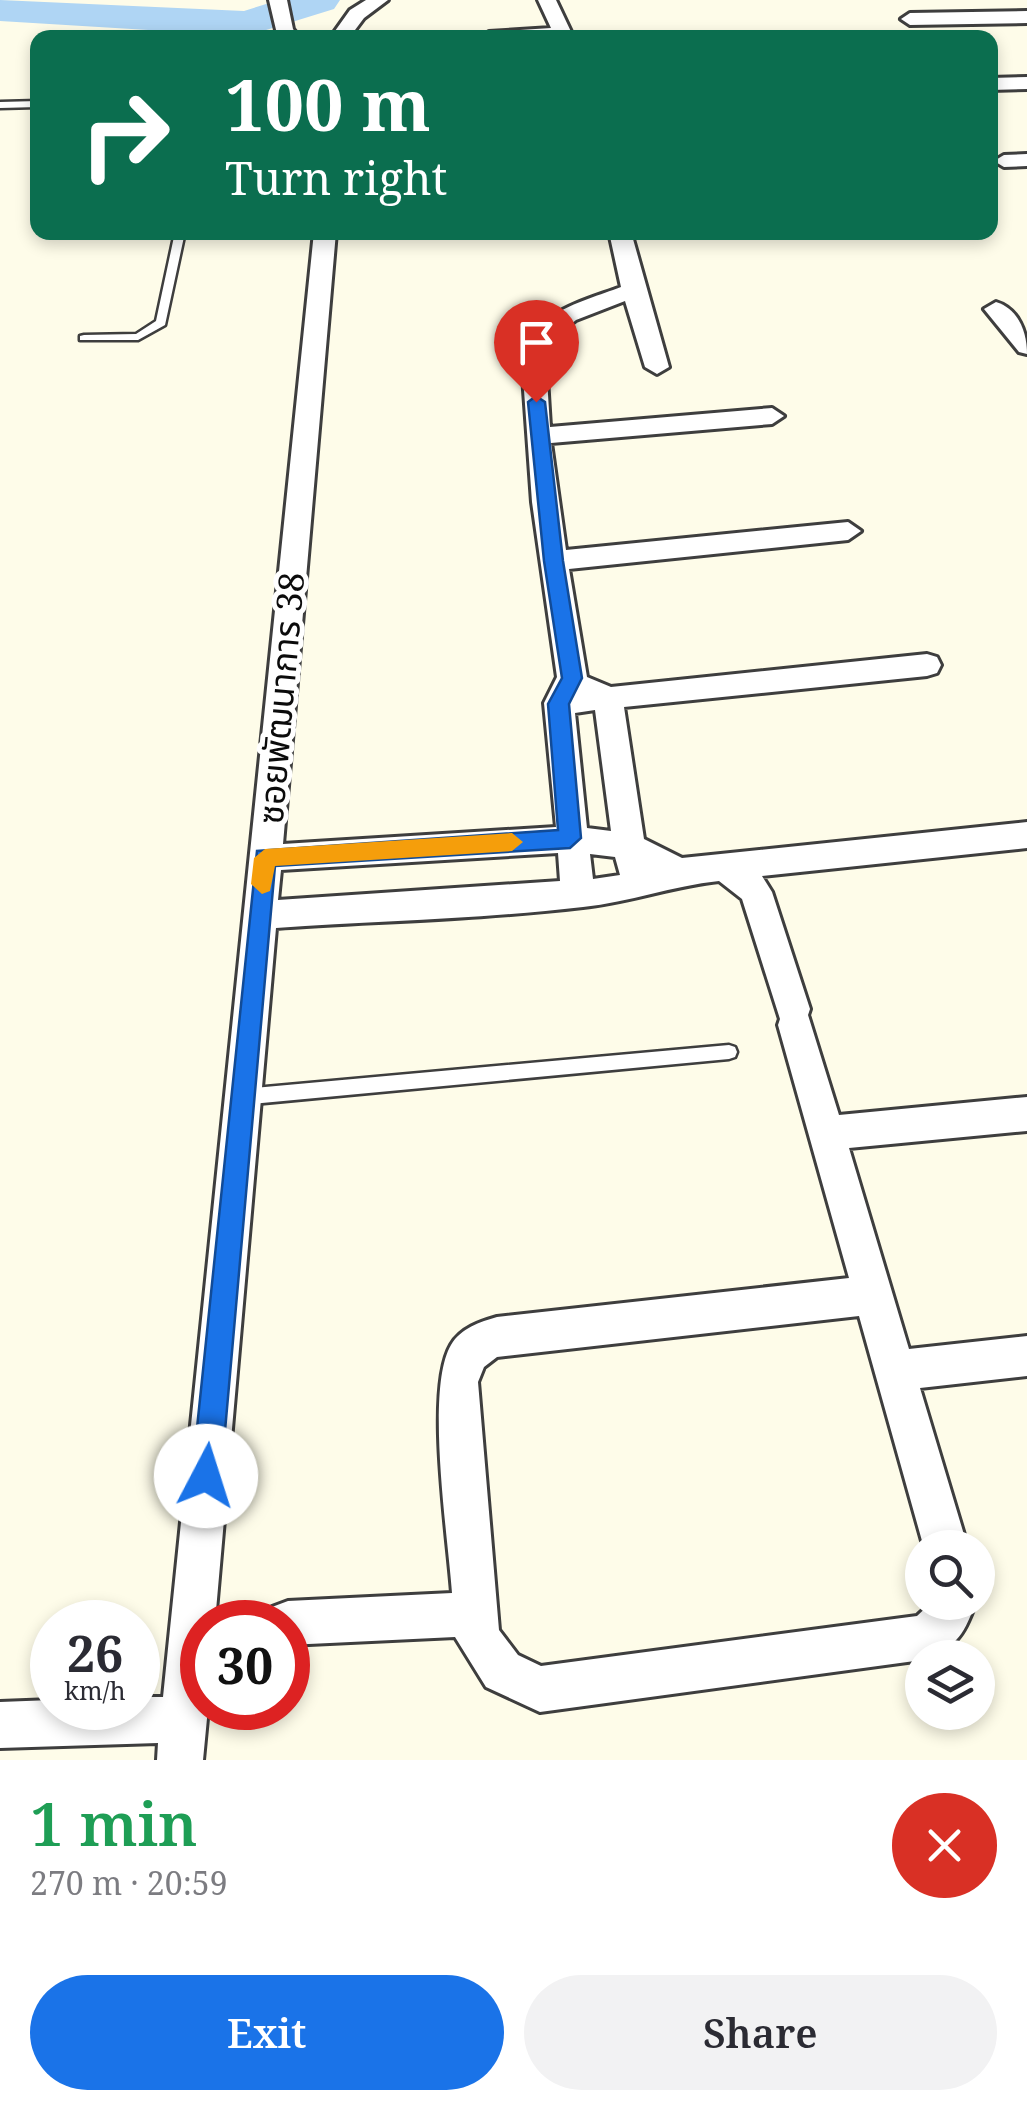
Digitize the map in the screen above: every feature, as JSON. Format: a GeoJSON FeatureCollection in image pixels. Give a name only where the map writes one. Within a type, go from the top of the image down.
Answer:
{"type":"FeatureCollection","features":[{"type":"Feature","properties":{"kind":"street"},"geometry":{"type":"LineString","coordinates":[[278,0],[286,30]]}},
{"type":"Feature","properties":{"kind":"street"},"geometry":{"type":"LineString","coordinates":[[345,30],[357,14],[380,0]]}},
{"type":"Feature","properties":{"kind":"street"},"geometry":{"type":"LineString","coordinates":[[546,0],[561,30]]}},
{"type":"Feature","properties":{"kind":"street"},"geometry":{"type":"LineString","coordinates":[[910,19],[1027,17]]}},
{"type":"Feature","properties":{"kind":"street"},"geometry":{"type":"LineString","coordinates":[[998,84],[1027,84]]}},
{"type":"Feature","properties":{"kind":"street"},"geometry":{"type":"LineString","coordinates":[[1004,161],[1027,160]]}},
{"type":"Feature","properties":{"kind":"street","name":"ซอยพัฒนาการ 38"},"geometry":{"type":"LineString","coordinates":[[200,1600],[258,915],[324,240]]}},
{"type":"Feature","properties":{"kind":"street"},"geometry":{"type":"LineString","coordinates":[[622,240],[657,367]]}},
{"type":"Feature","properties":{"kind":"street"},"geometry":{"type":"LineString","coordinates":[[578,894],[570,838],[565,690],[538,436],[536,342],[550,328],[572,316],[633,290]]}},
{"type":"Feature","properties":{"kind":"street"},"geometry":{"type":"LineString","coordinates":[[996,309],[1027,347]]}},
{"type":"Feature","properties":{"kind":"street"},"geometry":{"type":"LineString","coordinates":[[538,436],[772,416]]}},
{"type":"Feature","properties":{"kind":"street"},"geometry":{"type":"LineString","coordinates":[[553,561],[848,531]]}},
{"type":"Feature","properties":{"kind":"street"},"geometry":{"type":"LineString","coordinates":[[565,690],[608,699],[927,665]]}},
{"type":"Feature","properties":{"kind":"street"},"geometry":{"type":"LineString","coordinates":[[608,699],[635,887]]}},
{"type":"Feature","properties":{"kind":"street"},"geometry":{"type":"LineString","coordinates":[[258,915],[578,894],[635,887],[679,872],[1027,835]]}},
{"type":"Feature","properties":{"kind":"street"},"geometry":{"type":"LineString","coordinates":[[265,858],[570,838],[629,846],[679,872]]}},
{"type":"Feature","properties":{"kind":"street"},"geometry":{"type":"LineString","coordinates":[[720,867],[742,877],[756,892],[941,1530]]}},
{"type":"Feature","properties":{"kind":"street"},"geometry":{"type":"LineString","coordinates":[[826,1133],[1027,1114]]}},
{"type":"Feature","properties":{"kind":"street"},"geometry":{"type":"LineString","coordinates":[[873,1296],[516,1334],[476,1346],[461,1366],[458,1382],[477,1638],[488,1658],[521,1683],[540,1689],[922,1638],[947,1620]]}},
{"type":"Feature","properties":{"kind":"street"},"geometry":{"type":"LineString","coordinates":[[895,1372],[1027,1356]]}},
{"type":"Feature","properties":{"kind":"street"},"geometry":{"type":"LineString","coordinates":[[310,1622],[474,1614]]}},
{"type":"Feature","properties":{"kind":"street"},"geometry":{"type":"LineString","coordinates":[[0,1725],[182,1739]]}},
{"type":"Feature","properties":{"kind":"lane"},"geometry":{"type":"LineString","coordinates":[[0,105],[30,104]]}},
{"type":"Feature","properties":{"kind":"lane"},"geometry":{"type":"LineString","coordinates":[[84,338],[138,337],[161,323],[178,240]]}},
{"type":"Feature","properties":{"kind":"lane"},"geometry":{"type":"LineString","coordinates":[[242,1097],[728,1052]]}},
{"type":"Feature","properties":{"kind":"waterway"},"geometry":{"type":"LineString","coordinates":[[0,9],[247,24],[320,0]]}},
{"type":"Feature","properties":{"kind":"slow traffic"},"geometry":{"type":"LineString","coordinates":[[262,884],[265,858],[512,842]]}},
{"type":"Feature","properties":{"kind":"route"},"geometry":{"type":"LineString","coordinates":[[206,1476],[265,858],[570,838],[558,704],[572,678],[553,561],[536,402]]}}]}
